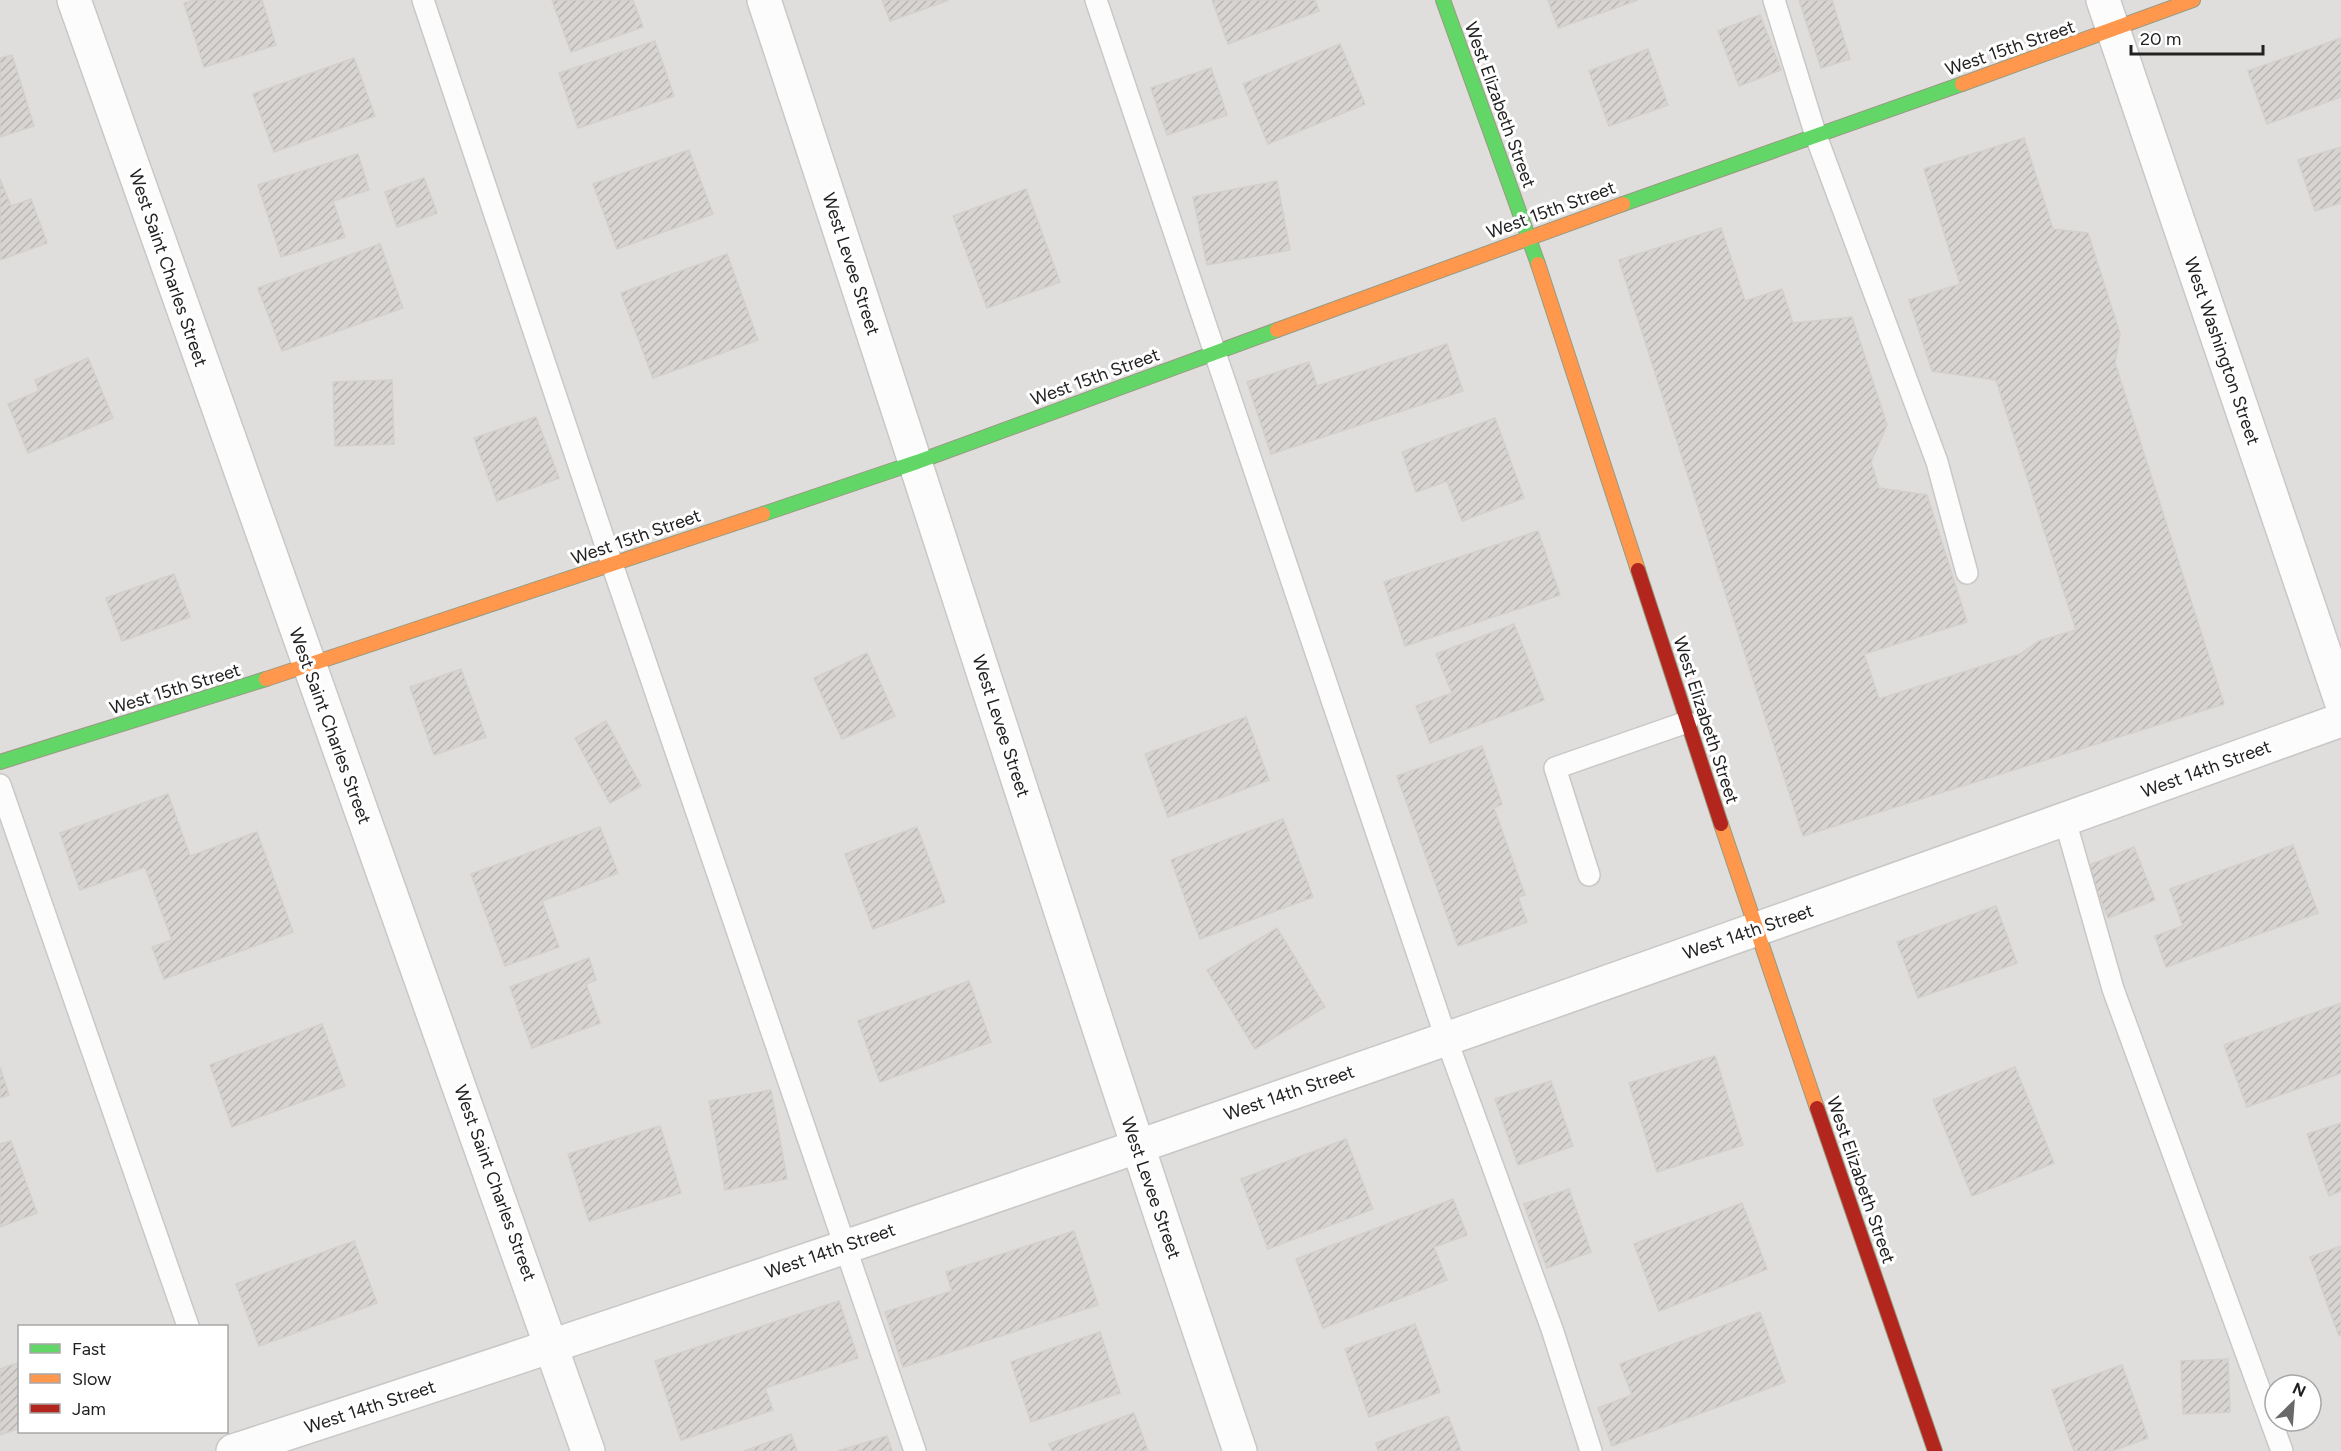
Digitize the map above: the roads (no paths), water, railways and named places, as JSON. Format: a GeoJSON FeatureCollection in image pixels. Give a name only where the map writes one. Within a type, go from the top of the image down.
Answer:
{"type":"FeatureCollection","features":[{"type":"Feature","properties":{"kind":"street","name":"West Saint Charles Street"},"geometry":{"type":"LineString","coordinates":[[74,0],[308,666],[554,1347],[588,1451]]}},
{"type":"Feature","properties":{"kind":"street","name":"West Levee Street"},"geometry":{"type":"LineString","coordinates":[[764,0],[917,462],[1136,1146],[1240,1451]]}},
{"type":"Feature","properties":{"kind":"street","name":"West Elizabeth Street"},"geometry":{"type":"LineString","coordinates":[[1443,0],[1529,237],[1756,930],[1935,1451]]}},
{"type":"Feature","properties":{"kind":"street","name":"West Washington Street"},"geometry":{"type":"LineString","coordinates":[[2103,0],[2341,701]]}},
{"type":"Feature","properties":{"kind":"street","name":"West 15th Street"},"geometry":{"type":"LineString","coordinates":[[0,762],[308,666],[917,462],[1529,237],[2113,31],[2193,0]]}},
{"type":"Feature","properties":{"kind":"street","name":"West 14th Street"},"geometry":{"type":"LineString","coordinates":[[232,1451],[554,1347],[1136,1146],[1756,930],[2341,720]]}},
{"type":"Feature","properties":{"kind":"lane"},"geometry":{"type":"LineString","coordinates":[[423,0],[612,564],[915,1451]]}},
{"type":"Feature","properties":{"kind":"lane"},"geometry":{"type":"LineString","coordinates":[[1096,0],[1446,1038],[1552,1329],[1591,1451]]}},
{"type":"Feature","properties":{"kind":"lane"},"geometry":{"type":"LineString","coordinates":[[1774,0],[1816,136],[1937,462],[1967,573]]}},
{"type":"Feature","properties":{"kind":"lane"},"geometry":{"type":"LineString","coordinates":[[1589,875],[1555,768],[1687,722]]}},
{"type":"Feature","properties":{"kind":"lane"},"geometry":{"type":"LineString","coordinates":[[0,785],[188,1325]]}},
{"type":"Feature","properties":{"kind":"lane"},"geometry":{"type":"LineString","coordinates":[[2065,820],[2113,989],[2282,1451]]}},
{"type":"Feature","properties":{"kind":"lane"},"geometry":{"type":"LineString","coordinates":[[225,1433],[232,1451]]}}]}
